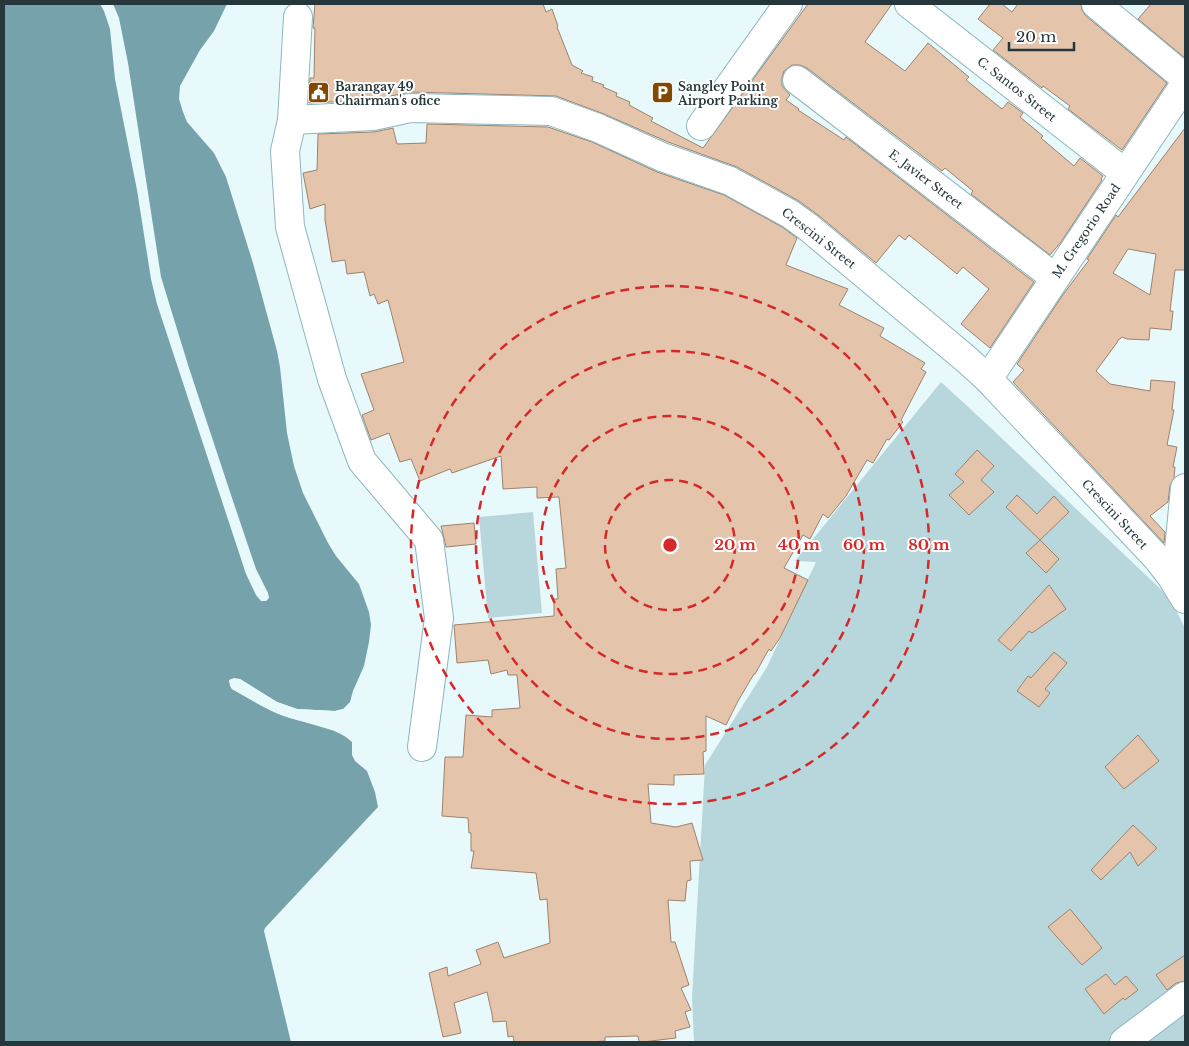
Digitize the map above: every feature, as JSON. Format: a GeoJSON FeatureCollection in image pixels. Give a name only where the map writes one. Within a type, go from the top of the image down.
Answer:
{"type":"FeatureCollection","features":[{"type":"Feature","properties":{"kind":"street"},"geometry":{"type":"LineString","coordinates":[[701,126],[788,4]]}},
{"type":"Feature","properties":{"kind":"street","name":"C. Santos Street"},"geometry":{"type":"LineString","coordinates":[[910,4],[1125,174]]}},
{"type":"Feature","properties":{"kind":"street"},"geometry":{"type":"LineString","coordinates":[[1096,4],[1185,78]]}},
{"type":"Feature","properties":{"kind":"street"},"geometry":{"type":"LineString","coordinates":[[298,17],[292,120],[284,150],[290,227],[332,379],[362,461],[429,540],[439,618],[422,747]]}},
{"type":"Feature","properties":{"kind":"street","name":"E. Javier Street"},"geometry":{"type":"LineString","coordinates":[[796,80],[1055,278]]}},
{"type":"Feature","properties":{"kind":"street","name":"M. Gregorio Road"},"geometry":{"type":"LineString","coordinates":[[988,379],[1185,84]]}},
{"type":"Feature","properties":{"kind":"street","name":"Crescini Street"},"geometry":{"type":"LineString","coordinates":[[292,120],[373,116],[410,108],[551,111],[598,128],[662,157],[730,180],[790,214],[808,227],[988,379],[1143,544],[1171,576],[1185,599]]}},
{"type":"Feature","properties":{"kind":"street"},"geometry":{"type":"LineString","coordinates":[[1171,576],[1179,550],[1185,488]]}},
{"type":"Feature","properties":{"kind":"street"},"geometry":{"type":"LineString","coordinates":[[1124,1042],[1185,996]]}},
{"type":"Feature","properties":{"kind":"shaded area"},"geometry":{"type":"Polygon","coordinates":[[[4,4],[227,4],[214,31],[200,50],[180,86],[179,99],[187,122],[214,153],[226,177],[253,263],[277,351],[287,433],[294,466],[303,493],[336,556],[359,584],[369,612],[371,625],[364,666],[350,702],[343,709],[335,711],[297,709],[277,702],[240,679],[229,680],[232,689],[263,707],[284,716],[328,728],[345,736],[352,742],[352,755],[355,761],[367,771],[375,792],[378,807],[265,928],[264,931],[291,1042],[4,1042],[4,4]]]}},
{"type":"Feature","properties":{"kind":"shaded area"},"geometry":{"type":"Polygon","coordinates":[[[941,382],[1170,598],[1185,628],[1185,1042],[694,1042],[692,997],[705,765],[767,667],[816,562],[795,561],[941,382]]]}},
{"type":"Feature","properties":{"kind":"shaded area"},"geometry":{"type":"Polygon","coordinates":[[[533,512],[542,613],[488,618],[479,517],[533,512]]]}},
{"type":"Feature","properties":{"kind":"pier"},"geometry":{"type":"Polygon","coordinates":[[[100,4],[113,4],[119,18],[128,63],[161,277],[189,368],[256,569],[268,593],[269,598],[266,601],[261,601],[256,595],[246,574],[157,304],[115,79],[110,29],[100,4]]]}},
{"type":"Feature","properties":{"kind":"pier"},"geometry":{"type":"Polygon","coordinates":[[[234,678],[240,679],[277,702],[297,709],[335,711],[343,709],[343,711],[336,713],[296,711],[276,704],[239,681],[232,681],[234,687],[273,709],[336,729],[345,733],[345,736],[272,711],[232,689],[229,680],[234,678]]]}},
{"type":"Feature","properties":{"kind":"building"},"geometry":{"type":"Polygon","coordinates":[[[315,4],[543,4],[546,12],[552,9],[572,65],[583,71],[581,73],[593,77],[592,81],[604,85],[603,87],[617,93],[616,96],[630,102],[629,105],[653,118],[651,121],[703,148],[808,4],[892,4],[865,42],[905,71],[928,43],[969,77],[966,80],[1002,109],[1008,102],[1023,113],[1020,117],[1074,166],[1080,158],[1103,176],[1061,242],[1050,255],[971,194],[973,191],[945,168],[942,171],[807,68],[800,65],[792,65],[784,71],[782,86],[790,95],[786,100],[844,140],[846,137],[1034,282],[990,348],[961,324],[989,289],[963,267],[957,274],[909,235],[905,240],[899,235],[876,263],[799,201],[737,167],[668,142],[604,114],[556,96],[410,92],[371,100],[309,103],[310,78],[314,78],[315,28],[313,28],[315,4]]]}},
{"type":"Feature","properties":{"kind":"building"},"geometry":{"type":"Polygon","coordinates":[[[990,4],[1002,4],[1012,12],[1018,4],[1081,4],[1086,16],[1167,83],[1122,150],[1068,109],[1070,106],[1043,86],[1042,88],[993,50],[1003,38],[978,19],[990,4]]]}},
{"type":"Feature","properties":{"kind":"building"},"geometry":{"type":"Polygon","coordinates":[[[1151,4],[1185,4],[1185,58],[1138,19],[1151,4]]]}},
{"type":"Feature","properties":{"kind":"building"},"geometry":{"type":"Polygon","coordinates":[[[427,124],[548,127],[592,142],[657,172],[724,195],[782,227],[797,238],[786,265],[848,289],[839,305],[884,328],[880,336],[925,363],[921,369],[926,372],[901,420],[903,422],[889,440],[887,439],[873,463],[867,460],[846,496],[828,518],[823,514],[810,539],[803,535],[784,568],[808,580],[780,638],[771,651],[769,649],[726,725],[706,716],[706,751],[703,752],[704,774],[674,775],[674,785],[648,784],[651,823],[676,827],[692,823],[703,860],[690,861],[691,880],[687,881],[685,901],[668,900],[671,942],[675,942],[689,985],[681,988],[691,1010],[685,1012],[690,1027],[675,1031],[676,1038],[642,1042],[639,1042],[638,1036],[605,1037],[605,1041],[589,1042],[514,1042],[513,1036],[508,1037],[506,1021],[493,1022],[487,992],[454,1003],[461,1033],[443,1037],[429,973],[447,967],[448,976],[481,964],[476,950],[498,942],[504,958],[550,943],[547,899],[540,900],[536,873],[471,868],[474,851],[471,851],[471,833],[469,833],[468,818],[442,816],[445,757],[463,757],[466,715],[492,717],[492,710],[520,708],[517,675],[508,675],[507,670],[491,674],[488,660],[457,663],[454,625],[554,616],[554,599],[558,599],[556,569],[566,568],[559,497],[537,498],[537,487],[503,489],[501,456],[452,473],[450,469],[420,481],[411,459],[400,462],[389,433],[371,440],[362,415],[374,410],[361,374],[404,362],[388,300],[378,304],[374,294],[370,296],[364,272],[347,274],[345,260],[332,262],[325,220],[325,204],[310,209],[303,173],[317,170],[318,134],[374,132],[393,128],[397,144],[426,143],[427,124]]]}},
{"type":"Feature","properties":{"kind":"building"},"geometry":{"type":"Polygon","coordinates":[[[1185,128],[1185,270],[1175,270],[1170,311],[1173,311],[1171,330],[1150,328],[1149,340],[1122,337],[1096,371],[1110,384],[1150,391],[1151,380],[1175,382],[1172,410],[1174,410],[1167,445],[1177,447],[1173,467],[1175,467],[1174,478],[1170,486],[1168,502],[1150,516],[1165,532],[1164,543],[1013,382],[1024,370],[1017,364],[1062,296],[1089,260],[1087,259],[1116,215],[1118,217],[1185,128]],[[1128,249],[1113,273],[1150,295],[1156,254],[1128,249]]]}},
{"type":"Feature","properties":{"kind":"building"},"geometry":{"type":"Polygon","coordinates":[[[977,450],[994,466],[981,480],[994,492],[969,515],[949,495],[964,482],[955,474],[977,450]]]}},
{"type":"Feature","properties":{"kind":"building"},"geometry":{"type":"Polygon","coordinates":[[[1017,495],[1037,514],[1054,496],[1069,512],[1040,540],[1006,507],[1017,495]]]}},
{"type":"Feature","properties":{"kind":"building"},"geometry":{"type":"Polygon","coordinates":[[[474,523],[476,544],[446,547],[441,526],[474,523]]]}},
{"type":"Feature","properties":{"kind":"building"},"geometry":{"type":"Polygon","coordinates":[[[1040,540],[1059,559],[1046,573],[1026,553],[1040,540]]]}},
{"type":"Feature","properties":{"kind":"building"},"geometry":{"type":"Polygon","coordinates":[[[1049,585],[1066,609],[1032,633],[1029,631],[1011,651],[998,640],[1049,585]]]}},
{"type":"Feature","properties":{"kind":"building"},"geometry":{"type":"Polygon","coordinates":[[[1054,652],[1067,663],[1045,689],[1050,693],[1039,707],[1017,691],[1028,676],[1031,678],[1054,652]]]}},
{"type":"Feature","properties":{"kind":"building"},"geometry":{"type":"Polygon","coordinates":[[[1138,735],[1159,761],[1124,789],[1105,767],[1138,735]]]}},
{"type":"Feature","properties":{"kind":"building"},"geometry":{"type":"Polygon","coordinates":[[[1133,825],[1157,848],[1138,866],[1130,852],[1101,880],[1091,870],[1133,825]]]}},
{"type":"Feature","properties":{"kind":"building"},"geometry":{"type":"Polygon","coordinates":[[[1070,909],[1102,948],[1082,965],[1048,927],[1070,909]]]}},
{"type":"Feature","properties":{"kind":"building"},"geometry":{"type":"Polygon","coordinates":[[[1185,955],[1185,981],[1176,983],[1167,990],[1156,975],[1185,955]]]}},
{"type":"Feature","properties":{"kind":"building"},"geometry":{"type":"Polygon","coordinates":[[[1106,974],[1115,985],[1126,976],[1138,990],[1125,1000],[1123,998],[1104,1014],[1085,989],[1106,974]]]}},
{"type":"Feature","properties":{"kind":"place","name":"Barangay 49 Chairman's ofice"},"geometry":{"type":"Point","coordinates":[319,93]}},
{"type":"Feature","properties":{"kind":"place","name":"Sangley Point Airport Parking"},"geometry":{"type":"Point","coordinates":[662,93]}}]}
